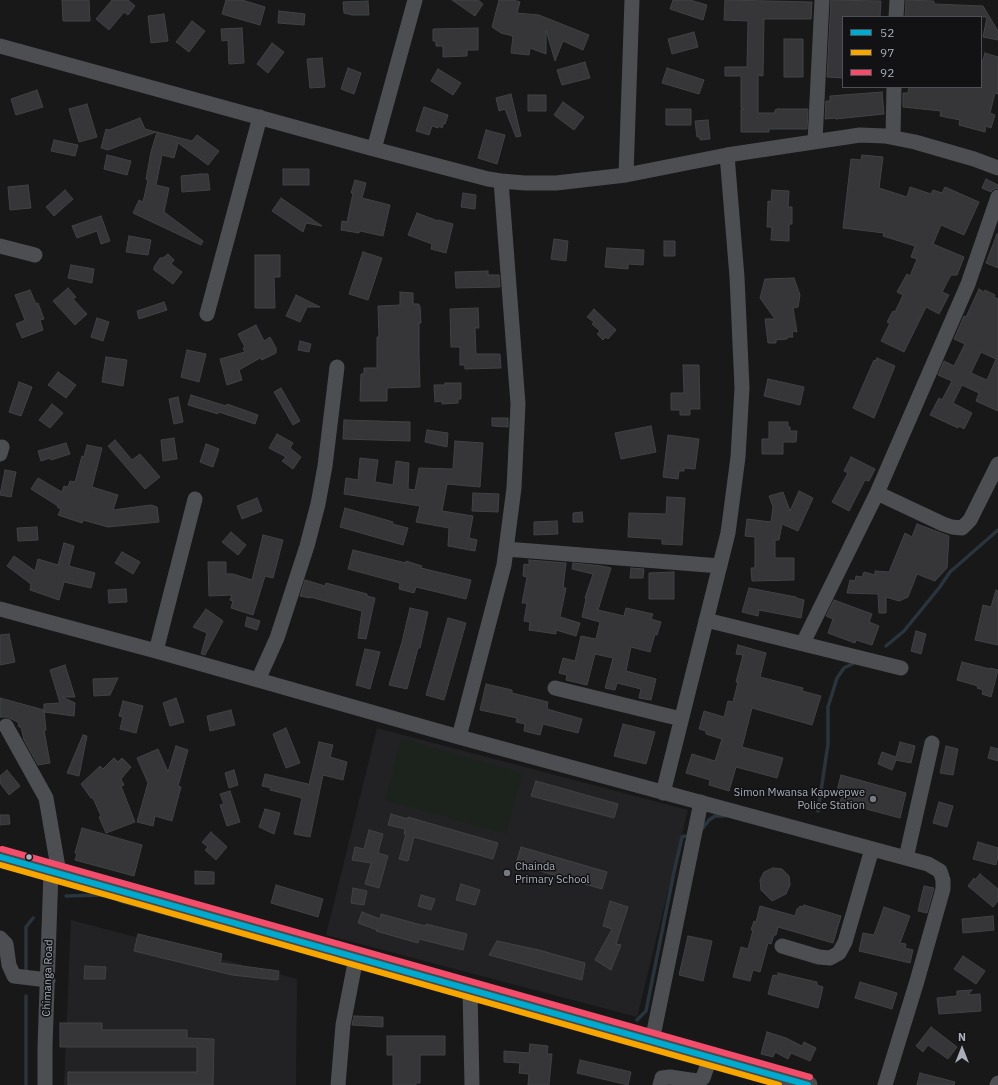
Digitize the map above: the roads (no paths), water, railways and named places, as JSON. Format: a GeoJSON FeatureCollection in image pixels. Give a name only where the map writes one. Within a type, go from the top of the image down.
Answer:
{"type":"FeatureCollection","features":[{"type":"Feature","properties":{"kind":"main road"},"geometry":{"type":"LineString","coordinates":[[0,857],[808,1085]]}},
{"type":"Feature","properties":{"kind":"street"},"geometry":{"type":"LineString","coordinates":[[374,149],[415,0]]}},
{"type":"Feature","properties":{"kind":"street"},"geometry":{"type":"LineString","coordinates":[[626,176],[632,0]]}},
{"type":"Feature","properties":{"kind":"street"},"geometry":{"type":"LineString","coordinates":[[815,141],[822,0]]}},
{"type":"Feature","properties":{"kind":"street"},"geometry":{"type":"LineString","coordinates":[[896,16],[897,0]]}},
{"type":"Feature","properties":{"kind":"street"},"geometry":{"type":"LineString","coordinates":[[0,46],[374,149],[488,179],[501,181],[556,183],[626,176],[727,155],[860,135],[893,137],[915,142],[967,157],[998,168]]}},
{"type":"Feature","properties":{"kind":"street"},"geometry":{"type":"LineString","coordinates":[[893,137],[894,88]]}},
{"type":"Feature","properties":{"kind":"street"},"geometry":{"type":"LineString","coordinates":[[207,314],[260,117]]}},
{"type":"Feature","properties":{"kind":"street"},"geometry":{"type":"LineString","coordinates":[[663,793],[728,533],[738,457],[742,388],[737,277],[727,155]]}},
{"type":"Feature","properties":{"kind":"street"},"geometry":{"type":"LineString","coordinates":[[459,737],[504,565],[514,488],[518,404],[501,181]]}},
{"type":"Feature","properties":{"kind":"street"},"geometry":{"type":"LineString","coordinates":[[803,643],[877,493],[968,284],[998,198]]}},
{"type":"Feature","properties":{"kind":"street"},"geometry":{"type":"LineString","coordinates":[[0,246],[35,255]]}},
{"type":"Feature","properties":{"kind":"street"},"geometry":{"type":"LineString","coordinates":[[258,680],[277,638],[307,546],[318,504],[325,466],[337,367]]}},
{"type":"Feature","properties":{"kind":"street"},"geometry":{"type":"LineString","coordinates":[[877,493],[943,524],[962,528],[970,520],[998,464]]}},
{"type":"Feature","properties":{"kind":"street"},"geometry":{"type":"LineString","coordinates":[[156,651],[195,499]]}},
{"type":"Feature","properties":{"kind":"street"},"geometry":{"type":"LineString","coordinates":[[506,549],[720,566]]}},
{"type":"Feature","properties":{"kind":"street"},"geometry":{"type":"LineString","coordinates":[[0,609],[156,651],[459,737],[928,864],[940,871],[943,880],[943,889],[918,981],[885,1085]]}},
{"type":"Feature","properties":{"kind":"street"},"geometry":{"type":"LineString","coordinates":[[706,620],[901,668]]}},
{"type":"Feature","properties":{"kind":"street"},"geometry":{"type":"LineString","coordinates":[[555,688],[681,719]]}},
{"type":"Feature","properties":{"kind":"street","name":"Chimanga Road"},"geometry":{"type":"LineString","coordinates":[[6,726],[46,798],[55,872],[48,980],[45,1085]]}},
{"type":"Feature","properties":{"kind":"street"},"geometry":{"type":"LineString","coordinates":[[906,858],[932,743]]}},
{"type":"Feature","properties":{"kind":"street"},"geometry":{"type":"LineString","coordinates":[[652,1041],[701,802]]}},
{"type":"Feature","properties":{"kind":"street"},"geometry":{"type":"LineString","coordinates":[[782,946],[819,957],[830,958],[839,953],[845,942],[872,849]]}},
{"type":"Feature","properties":{"kind":"street"},"geometry":{"type":"LineString","coordinates":[[0,938],[6,944],[9,965],[14,976],[48,980]]}},
{"type":"Feature","properties":{"kind":"street"},"geometry":{"type":"LineString","coordinates":[[338,1085],[343,1025],[356,958]]}},
{"type":"Feature","properties":{"kind":"street"},"geometry":{"type":"LineString","coordinates":[[470,990],[472,1085]]}},
{"type":"Feature","properties":{"kind":"street"},"geometry":{"type":"LineString","coordinates":[[463,1085],[464,1034],[466,1024],[471,1016]]}},
{"type":"Feature","properties":{"kind":"street"},"geometry":{"type":"LineString","coordinates":[[660,1085],[662,1078],[670,1077],[697,1081],[703,1078],[710,1058]]}},
{"type":"Feature","properties":{"kind":"waterway"},"geometry":{"type":"LineString","coordinates":[[886,646],[904,631],[950,572],[998,530]]}},
{"type":"Feature","properties":{"kind":"waterway"},"geometry":{"type":"LineString","coordinates":[[818,811],[828,744],[828,707],[837,678],[844,668],[856,662]]}},
{"type":"Feature","properties":{"kind":"waterway"},"geometry":{"type":"LineString","coordinates":[[703,828],[709,820],[715,816],[724,816]]}},
{"type":"Feature","properties":{"kind":"waterway"},"geometry":{"type":"LineString","coordinates":[[637,1020],[646,1011],[674,872],[682,837],[685,836]]}},
{"type":"Feature","properties":{"kind":"waterway"},"geometry":{"type":"LineString","coordinates":[[66,896],[103,895]]}},
{"type":"Feature","properties":{"kind":"waterway"},"geometry":{"type":"LineString","coordinates":[[120,901],[264,941]]}},
{"type":"Feature","properties":{"kind":"waterway"},"geometry":{"type":"LineString","coordinates":[[26,970],[26,927],[33,918]]}},
{"type":"Feature","properties":{"kind":"waterway"},"geometry":{"type":"LineString","coordinates":[[26,996],[26,1085]]}},
{"type":"Feature","properties":{"kind":"place","name":"Simon Mwansa Kapwepwe Police Station"},"geometry":{"type":"Point","coordinates":[873,799]}},
{"type":"Feature","properties":{"kind":"place","name":"Chainda Primary School"},"geometry":{"type":"Point","coordinates":[507,873]}}]}
